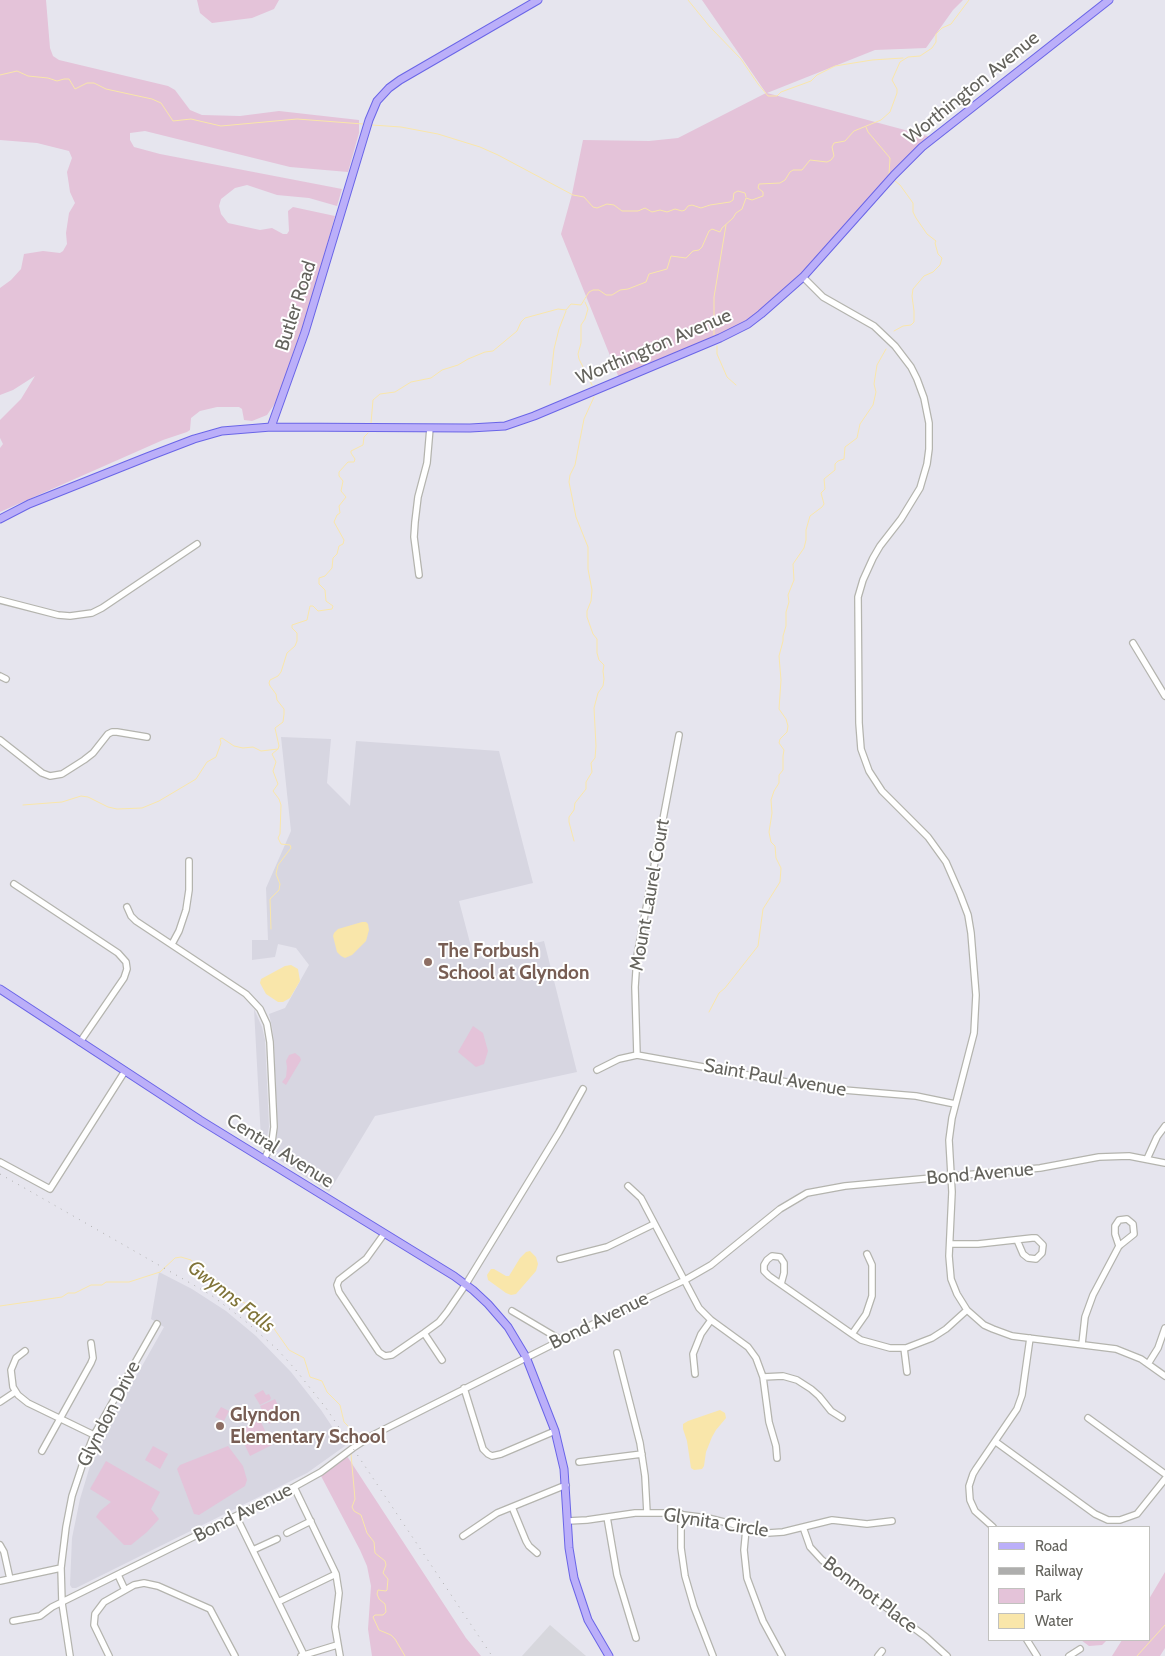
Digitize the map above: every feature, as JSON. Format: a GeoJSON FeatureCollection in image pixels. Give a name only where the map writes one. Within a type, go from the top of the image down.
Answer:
{"type":"FeatureCollection","features":[{"type":"Feature","properties":{"kind":"main road","name":"Butler Road"},"geometry":{"type":"LineString","coordinates":[[271,427],[305,332],[369,120],[377,101],[389,88],[400,80],[538,0]]}},
{"type":"Feature","properties":{"kind":"main road","name":"Worthington Avenue"},"geometry":{"type":"LineString","coordinates":[[271,427],[488,428],[513,423],[534,416],[733,332],[761,314],[803,277],[894,175],[922,147],[1109,0]]}},
{"type":"Feature","properties":{"kind":"main road"},"geometry":{"type":"LineString","coordinates":[[0,519],[29,504],[194,439],[234,430],[271,427]]}},
{"type":"Feature","properties":{"kind":"main road","name":"Central Avenue"},"geometry":{"type":"LineString","coordinates":[[0,989],[264,1160],[466,1284],[488,1304],[502,1320],[526,1357],[554,1431],[566,1485],[571,1562],[578,1592],[594,1633],[609,1656]]}},
{"type":"Feature","properties":{"kind":"street"},"geometry":{"type":"LineString","coordinates":[[803,277],[823,297],[869,323],[892,342],[914,373],[921,388],[927,410],[930,436],[929,449],[920,488],[902,519],[880,546],[873,558],[858,597],[860,739],[864,760],[876,782],[882,791],[918,825],[936,847],[953,877],[968,915],[973,952],[976,1015],[948,1140],[952,1201],[950,1244],[952,1279],[957,1294],[967,1310],[984,1325],[1012,1336],[1116,1348],[1134,1355],[1165,1376]]}},
{"type":"Feature","properties":{"kind":"street"},"geometry":{"type":"LineString","coordinates":[[419,575],[414,537],[415,522],[418,497],[427,463],[430,428]]}},
{"type":"Feature","properties":{"kind":"street"},"geometry":{"type":"LineString","coordinates":[[0,600],[58,615],[70,616],[92,613],[197,544]]}},
{"type":"Feature","properties":{"kind":"street"},"geometry":{"type":"LineString","coordinates":[[1133,643],[1165,696]]}},
{"type":"Feature","properties":{"kind":"street"},"geometry":{"type":"LineString","coordinates":[[0,740],[42,773],[54,776],[62,774],[84,760],[112,732],[148,737]]}},
{"type":"Feature","properties":{"kind":"street","name":"Mount Laurel Court"},"geometry":{"type":"LineString","coordinates":[[637,1055],[636,964],[678,735]]}},
{"type":"Feature","properties":{"kind":"street"},"geometry":{"type":"LineString","coordinates":[[172,944],[179,931],[186,910],[189,890],[189,861]]}},
{"type":"Feature","properties":{"kind":"street"},"geometry":{"type":"LineString","coordinates":[[14,884],[118,953],[126,962],[127,969],[124,978],[80,1042]]}},
{"type":"Feature","properties":{"kind":"street"},"geometry":{"type":"LineString","coordinates":[[127,907],[131,916],[136,921],[246,994],[260,1009],[264,1017],[270,1042],[274,1127],[272,1142],[264,1160]]}},
{"type":"Feature","properties":{"kind":"street","name":"Saint Paul Avenue"},"geometry":{"type":"LineString","coordinates":[[597,1070],[619,1059],[637,1055],[820,1088],[916,1096],[955,1104]]}},
{"type":"Feature","properties":{"kind":"street"},"geometry":{"type":"LineString","coordinates":[[0,1162],[50,1189],[125,1071]]}},
{"type":"Feature","properties":{"kind":"street"},"geometry":{"type":"LineString","coordinates":[[384,1234],[366,1259],[339,1280],[337,1285],[338,1292],[382,1355],[392,1355],[439,1322],[447,1312],[559,1132],[583,1089]]}},
{"type":"Feature","properties":{"kind":"street"},"geometry":{"type":"LineString","coordinates":[[1147,1159],[1165,1126]]}},
{"type":"Feature","properties":{"kind":"street","name":"Bond Avenue"},"geometry":{"type":"LineString","coordinates":[[13,1621],[40,1616],[52,1607],[294,1488],[325,1470],[366,1438],[526,1357],[685,1280],[711,1265],[780,1208],[807,1193],[844,1186],[1040,1168],[1099,1157],[1122,1156],[1165,1163]]}},
{"type":"Feature","properties":{"kind":"street"},"geometry":{"type":"LineString","coordinates":[[628,1186],[641,1198],[699,1308],[711,1320],[748,1347],[756,1358],[763,1377],[769,1422],[776,1446],[777,1458]]}},
{"type":"Feature","properties":{"kind":"street"},"geometry":{"type":"LineString","coordinates":[[1082,1344],[1088,1307],[1119,1246],[1134,1234],[1133,1224],[1127,1219],[1119,1220],[1114,1226],[1119,1246]]}},
{"type":"Feature","properties":{"kind":"street"},"geometry":{"type":"LineString","coordinates":[[560,1259],[607,1246],[654,1224]]}},
{"type":"Feature","properties":{"kind":"street"},"geometry":{"type":"LineString","coordinates":[[950,1244],[978,1244],[1036,1238],[1043,1245],[1042,1254],[1036,1259],[1028,1258],[1017,1240]]}},
{"type":"Feature","properties":{"kind":"street"},"geometry":{"type":"LineString","coordinates":[[852,1334],[866,1314],[872,1296],[872,1265],[867,1254]]}},
{"type":"Feature","properties":{"kind":"street"},"geometry":{"type":"LineString","coordinates":[[781,1284],[784,1264],[780,1257],[772,1256],[765,1262],[764,1271],[781,1284],[861,1340],[880,1346],[904,1348],[919,1344],[938,1334],[967,1310]]}},
{"type":"Feature","properties":{"kind":"street"},"geometry":{"type":"LineString","coordinates":[[512,1311],[561,1340]]}},
{"type":"Feature","properties":{"kind":"street"},"geometry":{"type":"LineString","coordinates":[[694,1374],[693,1354],[701,1334],[711,1320]]}},
{"type":"Feature","properties":{"kind":"street","name":"Glyndon Drive"},"geometry":{"type":"LineString","coordinates":[[70,1656],[62,1602],[61,1568],[72,1496],[94,1435],[157,1324]]}},
{"type":"Feature","properties":{"kind":"street"},"geometry":{"type":"LineString","coordinates":[[1148,1364],[1158,1348],[1165,1328]]}},
{"type":"Feature","properties":{"kind":"street"},"geometry":{"type":"LineString","coordinates":[[424,1333],[442,1360]]}},
{"type":"Feature","properties":{"kind":"street"},"geometry":{"type":"LineString","coordinates":[[992,1526],[975,1511],[969,1494],[972,1474],[1013,1417],[1020,1402],[1030,1338]]}},
{"type":"Feature","properties":{"kind":"street"},"geometry":{"type":"LineString","coordinates":[[42,1451],[91,1363],[93,1354],[91,1343]]}},
{"type":"Feature","properties":{"kind":"street"},"geometry":{"type":"LineString","coordinates":[[904,1348],[907,1372]]}},
{"type":"Feature","properties":{"kind":"street"},"geometry":{"type":"LineString","coordinates":[[25,1351],[14,1361],[11,1370],[15,1392],[23,1400],[60,1420],[94,1435]]}},
{"type":"Feature","properties":{"kind":"street"},"geometry":{"type":"LineString","coordinates":[[617,1353],[642,1454],[646,1513]]}},
{"type":"Feature","properties":{"kind":"street"},"geometry":{"type":"LineString","coordinates":[[763,1377],[783,1376],[797,1380],[819,1396],[831,1411],[842,1418]]}},
{"type":"Feature","properties":{"kind":"street"},"geometry":{"type":"LineString","coordinates":[[464,1388],[483,1449],[492,1456],[554,1431]]}},
{"type":"Feature","properties":{"kind":"street"},"geometry":{"type":"LineString","coordinates":[[0,1402],[15,1392]]}},
{"type":"Feature","properties":{"kind":"street"},"geometry":{"type":"LineString","coordinates":[[1088,1418],[1165,1474]]}},
{"type":"Feature","properties":{"kind":"street"},"geometry":{"type":"LineString","coordinates":[[996,1442],[1095,1514],[1108,1520],[1120,1520],[1137,1514],[1165,1479]]}},
{"type":"Feature","properties":{"kind":"street"},"geometry":{"type":"LineString","coordinates":[[579,1462],[642,1454]]}},
{"type":"Feature","properties":{"kind":"street"},"geometry":{"type":"LineString","coordinates":[[462,1536],[487,1519],[566,1485]]}},
{"type":"Feature","properties":{"kind":"street"},"geometry":{"type":"LineString","coordinates":[[294,1488],[336,1574],[339,1593],[335,1620],[340,1656]]}},
{"type":"Feature","properties":{"kind":"street"},"geometry":{"type":"LineString","coordinates":[[512,1507],[526,1541],[537,1553]]}},
{"type":"Feature","properties":{"kind":"street","name":"Glynita Circle"},"geometry":{"type":"LineString","coordinates":[[568,1521],[646,1513],[681,1514],[708,1518],[746,1529],[774,1533],[832,1520],[867,1524],[892,1521]]}},
{"type":"Feature","properties":{"kind":"street"},"geometry":{"type":"LineString","coordinates":[[681,1514],[681,1548],[685,1576],[694,1607],[713,1656]]}},
{"type":"Feature","properties":{"kind":"street"},"geometry":{"type":"LineString","coordinates":[[236,1516],[302,1656],[337,1645]]}},
{"type":"Feature","properties":{"kind":"street"},"geometry":{"type":"LineString","coordinates":[[607,1517],[615,1568],[636,1638]]}},
{"type":"Feature","properties":{"kind":"street"},"geometry":{"type":"LineString","coordinates":[[287,1533],[311,1521]]}},
{"type":"Feature","properties":{"kind":"street","name":"Bonmot Place"},"geometry":{"type":"LineString","coordinates":[[803,1527],[810,1547],[822,1560],[926,1637],[947,1656]]}},
{"type":"Feature","properties":{"kind":"street"},"geometry":{"type":"LineString","coordinates":[[746,1529],[744,1560],[747,1578],[763,1621],[782,1656]]}},
{"type":"Feature","properties":{"kind":"street"},"geometry":{"type":"LineString","coordinates":[[253,1550],[277,1538]]}},
{"type":"Feature","properties":{"kind":"street"},"geometry":{"type":"LineString","coordinates":[[0,1545],[4,1552],[10,1579]]}},
{"type":"Feature","properties":{"kind":"street"},"geometry":{"type":"LineString","coordinates":[[0,1581],[61,1568]]}},
{"type":"Feature","properties":{"kind":"street"},"geometry":{"type":"LineString","coordinates":[[278,1602],[336,1574]]}},
{"type":"Feature","properties":{"kind":"street"},"geometry":{"type":"LineString","coordinates":[[118,1575],[125,1590]]}},
{"type":"Feature","properties":{"kind":"street"},"geometry":{"type":"LineString","coordinates":[[109,1656],[96,1631],[93,1619],[100,1606],[125,1590],[139,1584],[150,1584],[205,1606],[213,1612],[235,1656]]}},
{"type":"Feature","properties":{"kind":"street"},"geometry":{"type":"LineString","coordinates":[[1028,1641],[1037,1656]]}},
{"type":"Feature","properties":{"kind":"street"},"geometry":{"type":"LineString","coordinates":[[1069,1656],[1080,1649]]}},
{"type":"Feature","properties":{"kind":"shaded area","name":"The Forbush School at Glyndon"},"geometry":{"type":"Polygon","coordinates":[[[281,737],[331,739],[327,783],[350,806],[356,741],[499,751],[533,883],[459,901],[474,958],[544,941],[577,1072],[375,1116],[329,1192],[275,1157],[272,1152],[277,1137],[277,1127],[274,1042],[269,1014],[285,1008],[309,965],[296,948],[278,944],[275,957],[252,960],[252,940],[268,940],[266,888],[291,831],[281,737]]]}},
{"type":"Feature","properties":{"kind":"shaded area"},"geometry":{"type":"Polygon","coordinates":[[[254,1009],[262,1027],[265,1040],[269,1127],[267,1137],[261,1148],[258,1146],[261,1139],[254,1009]]]}},
{"type":"Feature","properties":{"kind":"shaded area","name":"Glyndon Elementary School"},"geometry":{"type":"Polygon","coordinates":[[[159,1272],[192,1289],[226,1311],[256,1336],[291,1372],[321,1410],[345,1446],[307,1473],[76,1588],[72,1588],[70,1585],[72,1538],[80,1499],[90,1466],[112,1419],[164,1327],[151,1319],[159,1272]]]}},
{"type":"Feature","properties":{"kind":"shaded area"},"geometry":{"type":"Polygon","coordinates":[[[550,1625],[586,1656],[522,1656],[550,1625]]]}},
{"type":"Feature","properties":{"kind":"green space"},"geometry":{"type":"Polygon","coordinates":[[[0,0],[46,0],[50,48],[53,56],[59,60],[168,86],[175,90],[190,110],[202,115],[240,116],[279,111],[359,120],[359,133],[348,172],[290,167],[145,131],[130,133],[130,140],[134,147],[160,154],[342,189],[337,206],[309,198],[277,195],[247,185],[235,188],[221,199],[219,206],[221,214],[228,223],[260,230],[272,228],[283,234],[287,234],[289,231],[288,211],[293,207],[335,216],[311,302],[276,402],[267,415],[252,421],[244,420],[242,409],[239,407],[217,407],[200,411],[191,418],[190,430],[187,432],[163,440],[0,512],[0,448],[3,444],[0,438],[0,420],[21,399],[35,376],[13,390],[0,395],[0,288],[21,269],[24,254],[43,251],[60,253],[63,251],[67,244],[66,233],[69,213],[75,203],[70,192],[67,172],[72,158],[69,151],[37,143],[0,140],[0,0]]]}},
{"type":"Feature","properties":{"kind":"green space"},"geometry":{"type":"Polygon","coordinates":[[[197,0],[279,0],[274,9],[252,18],[212,23],[200,13],[197,0]]]}},
{"type":"Feature","properties":{"kind":"green space"},"geometry":{"type":"Polygon","coordinates":[[[702,0],[963,0],[953,10],[926,48],[875,50],[767,93],[931,137],[795,281],[760,312],[727,332],[619,378],[561,234],[572,194],[583,140],[649,141],[678,138],[766,93],[702,0]]]}},
{"type":"Feature","properties":{"kind":"green space"},"geometry":{"type":"Polygon","coordinates":[[[473,1026],[483,1033],[488,1051],[484,1064],[476,1067],[458,1052],[473,1026]]]}},
{"type":"Feature","properties":{"kind":"green space"},"geometry":{"type":"Polygon","coordinates":[[[295,1053],[301,1060],[286,1085],[282,1082],[286,1077],[286,1061],[289,1055],[295,1053]]]}},
{"type":"Feature","properties":{"kind":"green space"},"geometry":{"type":"Polygon","coordinates":[[[263,1390],[271,1398],[260,1405],[254,1395],[263,1390]]]}},
{"type":"Feature","properties":{"kind":"green space"},"geometry":{"type":"Polygon","coordinates":[[[275,1399],[283,1416],[269,1424],[260,1406],[275,1399]]]}},
{"type":"Feature","properties":{"kind":"green space"},"geometry":{"type":"Polygon","coordinates":[[[221,1407],[229,1411],[224,1421],[215,1417],[221,1407]]]}},
{"type":"Feature","properties":{"kind":"green space"},"geometry":{"type":"Polygon","coordinates":[[[260,1420],[272,1445],[250,1456],[238,1431],[260,1420]]]}},
{"type":"Feature","properties":{"kind":"green space"},"geometry":{"type":"Polygon","coordinates":[[[153,1446],[168,1454],[160,1469],[145,1460],[153,1446]]]}},
{"type":"Feature","properties":{"kind":"green space"},"geometry":{"type":"Polygon","coordinates":[[[228,1446],[243,1466],[247,1480],[245,1486],[199,1515],[194,1514],[177,1469],[180,1465],[228,1446]]]}},
{"type":"Feature","properties":{"kind":"green space"},"geometry":{"type":"Polygon","coordinates":[[[347,1456],[466,1638],[481,1656],[372,1656],[368,1629],[371,1586],[367,1566],[321,1476],[347,1456]]]}},
{"type":"Feature","properties":{"kind":"green space"},"geometry":{"type":"Polygon","coordinates":[[[106,1461],[160,1492],[151,1509],[159,1519],[131,1545],[124,1545],[96,1517],[111,1502],[90,1489],[106,1461]]]}},
{"type":"Feature","properties":{"kind":"green space"},"geometry":{"type":"Polygon","coordinates":[[[1165,1572],[1165,1648],[1160,1656],[1112,1656],[1121,1641],[1150,1641],[1150,1597],[1165,1572]]]}},
{"type":"Feature","properties":{"kind":"green space"},"geometry":{"type":"Polygon","coordinates":[[[1082,1641],[1106,1641],[1102,1645],[1089,1646],[1082,1641]]]}},
{"type":"Feature","properties":{"kind":"water"},"geometry":{"type":"Polygon","coordinates":[[[362,922],[368,924],[369,930],[366,941],[352,955],[345,958],[341,956],[337,952],[334,933],[338,929],[362,922]]]}},
{"type":"Feature","properties":{"kind":"water"},"geometry":{"type":"Polygon","coordinates":[[[291,965],[298,969],[300,981],[290,998],[283,1002],[278,1002],[266,994],[260,983],[261,979],[285,966],[291,965]]]}},
{"type":"Feature","properties":{"kind":"water"},"geometry":{"type":"Polygon","coordinates":[[[530,1251],[536,1257],[538,1264],[536,1271],[516,1294],[506,1293],[488,1280],[487,1275],[491,1269],[509,1276],[520,1258],[530,1251]]]}},
{"type":"Feature","properties":{"kind":"water"},"geometry":{"type":"Polygon","coordinates":[[[720,1410],[725,1413],[726,1418],[712,1437],[706,1452],[704,1466],[702,1469],[694,1470],[691,1468],[683,1424],[720,1410]]]}},
{"type":"Feature","properties":{"kind":"waterway"},"geometry":{"type":"LineString","coordinates":[[688,0],[710,27],[741,59],[768,96],[777,96],[781,92],[811,81],[817,75],[835,66],[872,60],[903,58]]}},
{"type":"Feature","properties":{"kind":"waterway"},"geometry":{"type":"LineString","coordinates":[[371,423],[373,400],[380,394],[395,392],[411,382],[431,378],[442,370],[458,365],[485,352],[493,351],[517,331],[525,318],[558,309],[566,310],[571,304],[581,305],[589,292],[593,290],[599,290],[606,295],[612,295],[620,290],[646,282],[649,274],[667,269],[671,256],[686,258],[693,251],[699,250],[709,231],[712,229],[720,232],[736,213],[742,209],[746,198],[752,200],[763,196],[763,192],[758,188],[759,184],[780,183],[793,170],[802,170],[810,160],[827,162],[831,160],[834,156],[832,147],[834,143],[845,141],[854,131],[881,120],[890,112],[897,93],[892,80],[900,62],[908,57],[920,56],[932,48],[936,42],[936,34],[942,28],[951,24],[969,0]]}},
{"type":"Feature","properties":{"kind":"waterway"},"geometry":{"type":"LineString","coordinates":[[0,75],[17,71],[28,76],[57,81],[69,79],[75,89],[87,83],[94,83],[106,89],[152,99],[161,103],[173,121],[191,119],[221,126],[297,119],[363,124]]}},
{"type":"Feature","properties":{"kind":"waterway"},"geometry":{"type":"LineString","coordinates":[[372,125],[401,127],[438,134],[480,147],[573,195],[584,197],[593,207],[597,208],[607,204],[614,205],[622,211],[638,211],[645,208],[652,212],[660,210],[667,212],[675,209],[682,211],[692,205],[701,208],[730,202],[733,200],[734,193],[738,191],[745,193],[746,197]]}},
{"type":"Feature","properties":{"kind":"waterway"},"geometry":{"type":"LineString","coordinates":[[866,127],[890,158],[889,175]]}},
{"type":"Feature","properties":{"kind":"waterway"},"geometry":{"type":"LineString","coordinates":[[894,331],[903,326],[911,325],[914,322],[913,289],[924,276],[933,272],[940,265],[942,258],[938,254],[936,241],[927,234],[916,218],[913,212],[913,203],[895,181]]}},
{"type":"Feature","properties":{"kind":"waterway"},"geometry":{"type":"LineString","coordinates":[[714,335],[714,297],[726,225]]}},
{"type":"Feature","properties":{"kind":"waterway"},"geometry":{"type":"LineString","coordinates":[[585,302],[588,309],[581,325],[581,343],[578,354],[592,385]]}},
{"type":"Feature","properties":{"kind":"waterway"},"geometry":{"type":"LineString","coordinates":[[550,385],[554,349],[566,311]]}},
{"type":"Feature","properties":{"kind":"waterway"},"geometry":{"type":"LineString","coordinates":[[717,346],[717,354],[727,377],[736,385]]}},
{"type":"Feature","properties":{"kind":"waterway"},"geometry":{"type":"LineString","coordinates":[[709,1012],[719,993],[758,946],[763,909],[780,882],[781,868],[776,858],[775,846],[771,842],[769,832],[772,813],[771,800],[779,783],[779,775],[783,770],[784,750],[779,743],[780,739],[787,732],[788,726],[786,719],[779,709],[781,680],[779,656],[786,626],[788,595],[794,580],[793,564],[804,548],[810,516],[824,504],[821,493],[825,489],[824,479],[835,470],[835,464],[844,459],[845,447],[857,438],[860,424],[873,405],[876,392],[874,384],[877,365],[886,349]]}},
{"type":"Feature","properties":{"kind":"waterway"},"geometry":{"type":"LineString","coordinates":[[574,841],[569,817],[574,810],[575,803],[586,789],[586,782],[592,772],[591,763],[595,758],[596,746],[594,708],[604,679],[604,665],[599,660],[597,653],[597,639],[593,634],[587,617],[592,590],[588,569],[588,547],[576,517],[569,482],[575,465],[584,419],[594,397]]}},
{"type":"Feature","properties":{"kind":"waterway"},"geometry":{"type":"LineString","coordinates":[[271,929],[270,899],[279,890],[280,884],[276,874],[278,865],[291,848],[290,845],[281,844],[278,838],[280,834],[281,805],[273,791],[278,784],[273,771],[276,762],[272,754],[279,746],[275,728],[283,722],[284,709],[277,700],[276,694],[269,683],[270,680],[281,672],[287,653],[295,646],[297,641],[297,633],[292,628],[292,625],[307,620],[310,606],[313,606],[318,611],[332,609],[333,606],[326,601],[325,590],[319,584],[319,578],[325,576],[332,568],[333,558],[344,540],[334,522],[340,513],[339,506],[346,497],[341,491],[343,481],[339,476],[339,472],[348,462],[354,462],[355,459],[351,451],[363,445],[364,437],[368,433]]}},
{"type":"Feature","properties":{"kind":"waterway"},"geometry":{"type":"LineString","coordinates":[[23,805],[62,802],[81,796],[117,809],[142,808],[159,801],[196,779],[207,762],[216,757],[221,743],[220,739],[222,738],[234,746],[243,748],[253,747],[261,751],[278,749]]}},
{"type":"Feature","properties":{"kind":"waterway","name":"Gwynns Falls"},"geometry":{"type":"LineString","coordinates":[[0,1306],[62,1297],[91,1285],[102,1285],[106,1282],[129,1282],[160,1272],[175,1258],[181,1257],[191,1260],[198,1266],[201,1274],[227,1290],[231,1297],[245,1303],[251,1312],[270,1323],[289,1350],[304,1358],[310,1377],[322,1381],[327,1392],[340,1405],[344,1422],[351,1429],[352,1433],[349,1437]]}},
{"type":"Feature","properties":{"kind":"waterway","name":"Gwynns Falls"},"geometry":{"type":"LineString","coordinates":[[351,1454],[355,1499],[352,1507],[354,1511],[361,1515],[367,1533],[374,1542],[375,1553],[385,1561],[386,1565],[383,1573],[388,1579],[387,1590],[378,1590],[377,1594],[379,1599],[385,1604],[386,1612],[383,1615],[375,1615],[373,1617],[379,1630],[391,1635],[405,1656]]}},
{"type":"Feature","properties":{"kind":"waterway"},"geometry":{"type":"LineString","coordinates":[[1137,1656],[1165,1625]]}},
{"type":"Feature","properties":{"kind":"railway"},"geometry":{"type":"LineString","coordinates":[[0,1174],[211,1295],[244,1320],[277,1349],[326,1408],[492,1656]]}},
{"type":"Feature","properties":{"kind":"place","name":"The Forbush School at Glyndon"},"geometry":{"type":"Point","coordinates":[428,962]}},
{"type":"Feature","properties":{"kind":"place","name":"Glyndon Elementary School"},"geometry":{"type":"Point","coordinates":[220,1426]}}]}
